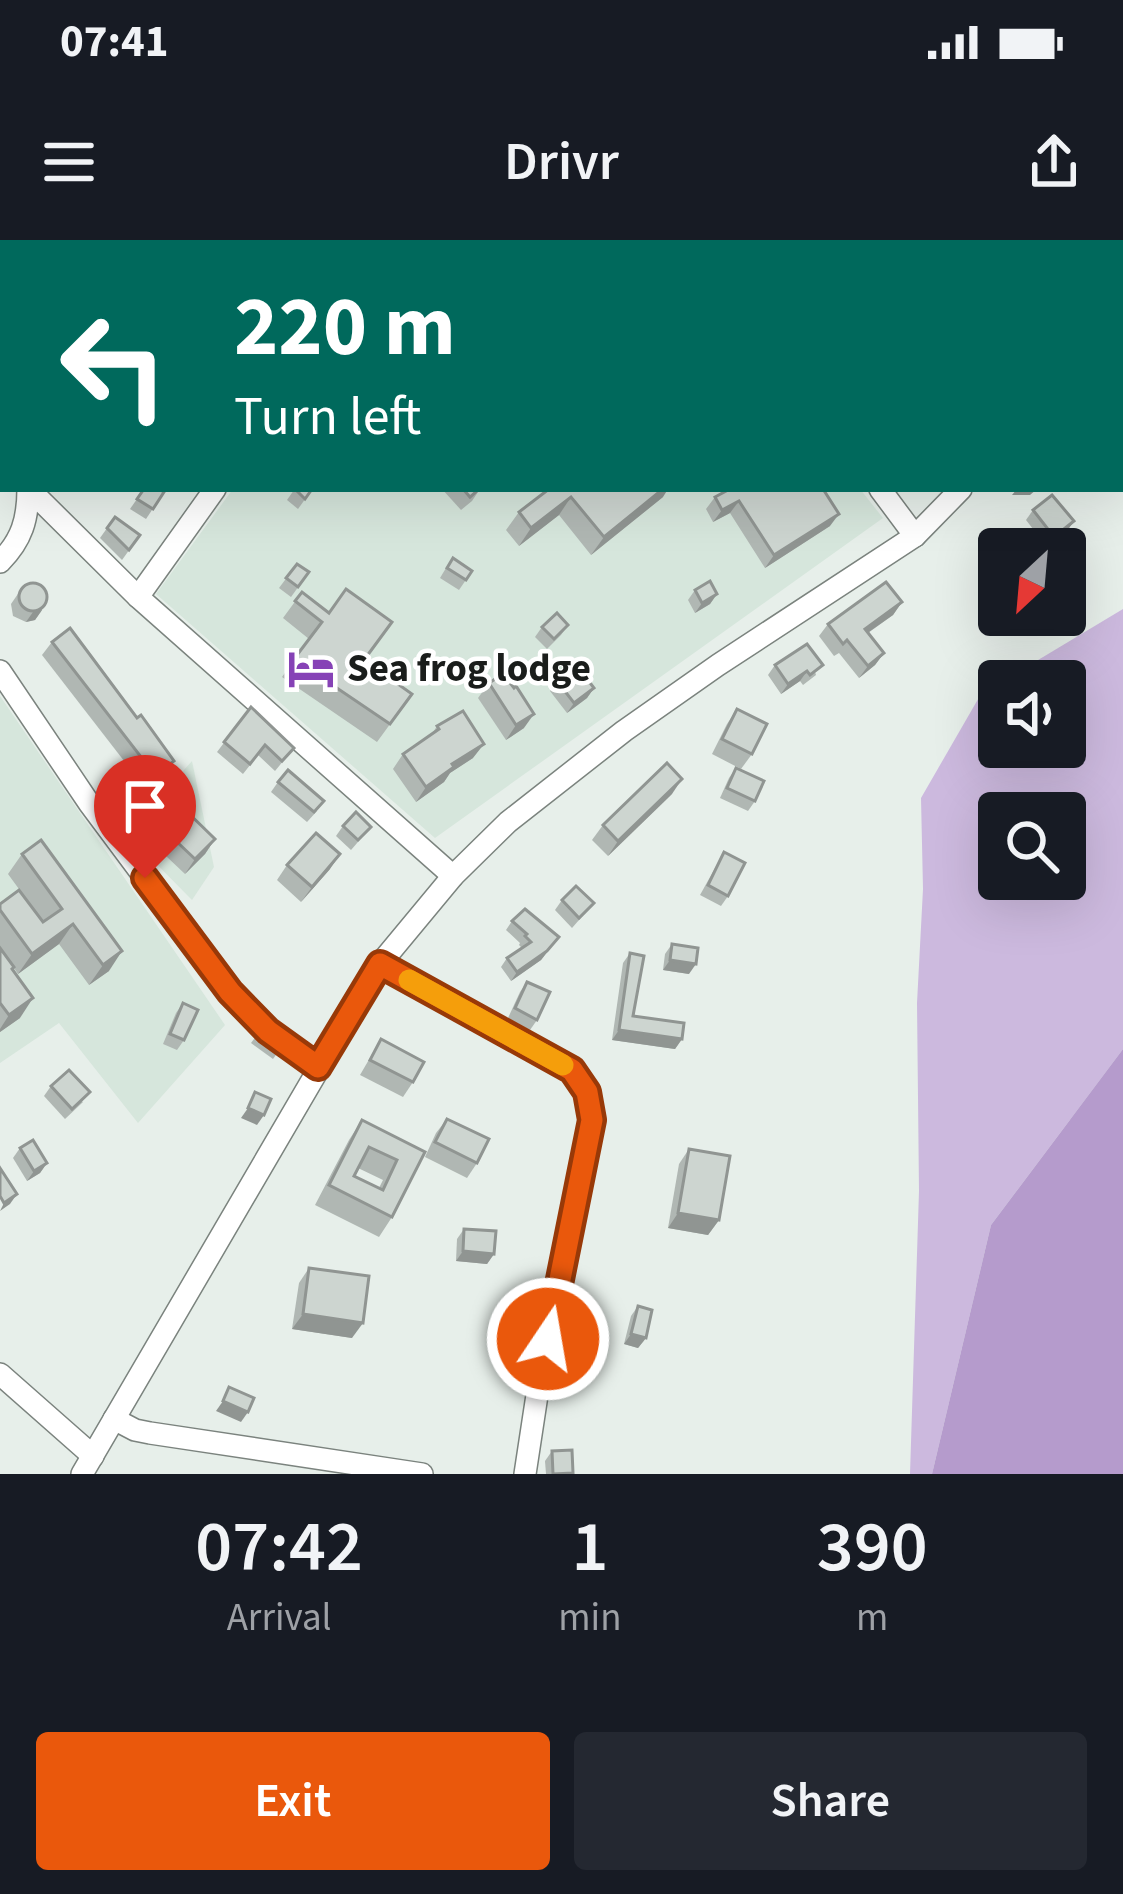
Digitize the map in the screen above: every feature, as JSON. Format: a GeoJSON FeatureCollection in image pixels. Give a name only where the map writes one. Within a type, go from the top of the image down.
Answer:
{"type":"FeatureCollection","features":[{"type":"Feature","properties":{"kind":"street"},"geometry":{"type":"LineString","coordinates":[[0,562],[22,531],[28,492]]}},
{"type":"Feature","properties":{"kind":"street"},"geometry":{"type":"LineString","coordinates":[[31,492],[138,597],[452,875]]}},
{"type":"Feature","properties":{"kind":"street"},"geometry":{"type":"LineString","coordinates":[[138,597],[213,492]]}},
{"type":"Feature","properties":{"kind":"street"},"geometry":{"type":"LineString","coordinates":[[882,492],[915,536]]}},
{"type":"Feature","properties":{"kind":"street"},"geometry":{"type":"LineString","coordinates":[[0,1373],[87,1465],[380,964],[452,875],[508,822],[623,731],[915,536],[958,492]]}},
{"type":"Feature","properties":{"kind":"street"},"geometry":{"type":"LineString","coordinates":[[0,671],[88,802],[230,992],[268,1031],[318,1067]]}},
{"type":"Feature","properties":{"kind":"street"},"geometry":{"type":"LineString","coordinates":[[380,964],[572,1070],[587,1092],[592,1120],[538,1382],[525,1474]]}},
{"type":"Feature","properties":{"kind":"street"},"geometry":{"type":"LineString","coordinates":[[114,1419],[150,1433],[422,1474]]}},
{"type":"Feature","properties":{"kind":"shaded area"},"geometry":{"type":"Polygon","coordinates":[[[231,492],[862,492],[883,518],[435,838],[156,594],[231,492]]]}},
{"type":"Feature","properties":{"kind":"shaded area"},"geometry":{"type":"Polygon","coordinates":[[[1123,609],[1123,1049],[991,1225],[932,1474],[910,1474],[919,1191],[921,798],[978,699],[978,768],[1086,768],[1086,660],[1038,660],[1086,636],[1086,631],[1123,609]]]}},
{"type":"Feature","properties":{"kind":"shaded area"},"geometry":{"type":"Polygon","coordinates":[[[0,696],[225,1025],[138,1123],[59,1023],[0,1063],[0,696]]]}},
{"type":"Feature","properties":{"kind":"shaded area"},"geometry":{"type":"Polygon","coordinates":[[[192,761],[214,867],[192,900],[127,834],[192,761]]]}},
{"type":"Feature","properties":{"kind":"shaded area"},"geometry":{"type":"Polygon","coordinates":[[[1123,1049],[1123,1474],[932,1474],[991,1225],[1123,1049]]]}},
{"type":"Feature","properties":{"kind":"building"},"geometry":{"type":"Polygon","coordinates":[[[142,492],[164,492],[153,509],[137,499],[142,492]]]}},
{"type":"Feature","properties":{"kind":"building"},"geometry":{"type":"Polygon","coordinates":[[[545,492],[659,492],[604,537],[571,497],[531,528],[519,512],[545,492]]]}},
{"type":"Feature","properties":{"kind":"building"},"geometry":{"type":"Polygon","coordinates":[[[724,492],[825,492],[839,514],[774,555],[739,501],[722,510],[715,497],[724,492]]]}},
{"type":"Feature","properties":{"kind":"building"},"geometry":{"type":"Polygon","coordinates":[[[1052,495],[1074,521],[1065,528],[1047,528],[1033,510],[1052,495]]]}},
{"type":"Feature","properties":{"kind":"building"},"geometry":{"type":"Polygon","coordinates":[[[115,517],[140,535],[129,550],[107,528],[115,517]]]}},
{"type":"Feature","properties":{"kind":"building"},"geometry":{"type":"Polygon","coordinates":[[[453,558],[472,571],[466,580],[447,568],[453,558]]]}},
{"type":"Feature","properties":{"kind":"building"},"geometry":{"type":"Polygon","coordinates":[[[297,564],[309,572],[298,587],[286,578],[297,564]]]}},
{"type":"Feature","properties":{"kind":"building"},"geometry":{"type":"Polygon","coordinates":[[[710,581],[717,594],[702,603],[695,590],[710,581]]]}},
{"type":"Feature","properties":{"kind":"building"},"geometry":{"type":"Polygon","coordinates":[[[886,582],[902,602],[865,629],[884,653],[868,666],[828,624],[886,582]]]}},
{"type":"Feature","properties":{"kind":"building"},"geometry":{"type":"Polygon","coordinates":[[[33,583],[43,587],[47,597],[43,607],[33,611],[23,607],[19,597],[23,587],[33,583]]]}},
{"type":"Feature","properties":{"kind":"building"},"geometry":{"type":"Polygon","coordinates":[[[346,589],[392,622],[364,660],[412,694],[390,724],[294,659],[322,622],[295,601],[302,592],[329,613],[346,589]]]}},
{"type":"Feature","properties":{"kind":"building"},"geometry":{"type":"Polygon","coordinates":[[[557,613],[568,625],[554,639],[542,627],[557,613]]]}},
{"type":"Feature","properties":{"kind":"building"},"geometry":{"type":"Polygon","coordinates":[[[70,628],[174,761],[155,775],[52,642],[70,628]]]}},
{"type":"Feature","properties":{"kind":"building"},"geometry":{"type":"Polygon","coordinates":[[[807,644],[823,665],[788,684],[775,665],[807,644]]]}},
{"type":"Feature","properties":{"kind":"building"},"geometry":{"type":"Polygon","coordinates":[[[577,666],[594,688],[574,703],[557,681],[577,666]]]}},
{"type":"Feature","properties":{"kind":"building"},"geometry":{"type":"Polygon","coordinates":[[[503,674],[534,714],[516,725],[489,683],[503,674]]]}},
{"type":"Feature","properties":{"kind":"building"},"geometry":{"type":"Polygon","coordinates":[[[251,707],[294,748],[282,761],[265,745],[250,764],[224,742],[251,707]]]}},
{"type":"Feature","properties":{"kind":"building"},"geometry":{"type":"Polygon","coordinates":[[[737,709],[767,724],[752,754],[722,739],[737,709]]]}},
{"type":"Feature","properties":{"kind":"building"},"geometry":{"type":"Polygon","coordinates":[[[463,711],[484,744],[426,787],[403,754],[463,711]]]}},
{"type":"Feature","properties":{"kind":"building"},"geometry":{"type":"Polygon","coordinates":[[[667,763],[682,779],[618,841],[603,825],[667,763]]]}},
{"type":"Feature","properties":{"kind":"building"},"geometry":{"type":"Polygon","coordinates":[[[736,768],[764,781],[755,801],[727,788],[736,768]]]}},
{"type":"Feature","properties":{"kind":"building"},"geometry":{"type":"Polygon","coordinates":[[[288,770],[324,801],[314,812],[278,782],[288,770]]]}},
{"type":"Feature","properties":{"kind":"building"},"geometry":{"type":"Polygon","coordinates":[[[177,802],[215,839],[195,859],[157,823],[177,802]]]}},
{"type":"Feature","properties":{"kind":"building"},"geometry":{"type":"Polygon","coordinates":[[[356,812],[371,827],[358,840],[343,826],[356,812]]]}},
{"type":"Feature","properties":{"kind":"building"},"geometry":{"type":"Polygon","coordinates":[[[316,833],[340,854],[312,887],[287,865],[316,833]]]}},
{"type":"Feature","properties":{"kind":"building"},"geometry":{"type":"Polygon","coordinates":[[[41,840],[122,951],[103,965],[73,924],[32,954],[0,910],[0,904],[19,890],[43,922],[62,909],[22,854],[41,840]]]}},
{"type":"Feature","properties":{"kind":"building"},"geometry":{"type":"Polygon","coordinates":[[[724,852],[745,863],[728,896],[708,885],[724,852]]]}},
{"type":"Feature","properties":{"kind":"building"},"geometry":{"type":"Polygon","coordinates":[[[576,886],[594,903],[579,918],[562,900],[576,886]]]}},
{"type":"Feature","properties":{"kind":"building"},"geometry":{"type":"Polygon","coordinates":[[[525,909],[559,937],[517,972],[507,958],[531,942],[512,921],[525,909]]]}},
{"type":"Feature","properties":{"kind":"building"},"geometry":{"type":"Polygon","coordinates":[[[672,944],[698,948],[696,964],[670,960],[672,944]]]}},
{"type":"Feature","properties":{"kind":"building"},"geometry":{"type":"Polygon","coordinates":[[[0,948],[33,998],[9,1015],[0,1003],[0,948]]]}},
{"type":"Feature","properties":{"kind":"building"},"geometry":{"type":"Polygon","coordinates":[[[630,953],[644,956],[633,1016],[684,1023],[682,1039],[619,1030],[630,953]]]}},
{"type":"Feature","properties":{"kind":"building"},"geometry":{"type":"Polygon","coordinates":[[[527,982],[550,992],[537,1020],[515,1008],[527,982]]]}},
{"type":"Feature","properties":{"kind":"building"},"geometry":{"type":"Polygon","coordinates":[[[183,1003],[198,1010],[184,1040],[170,1034],[183,1003]]]}},
{"type":"Feature","properties":{"kind":"building"},"geometry":{"type":"Polygon","coordinates":[[[262,1028],[283,1045],[280,1049],[258,1033],[262,1028]]]}},
{"type":"Feature","properties":{"kind":"building"},"geometry":{"type":"Polygon","coordinates":[[[381,1039],[424,1062],[413,1082],[370,1060],[381,1039]]]}},
{"type":"Feature","properties":{"kind":"building"},"geometry":{"type":"Polygon","coordinates":[[[69,1070],[90,1092],[72,1109],[51,1086],[69,1070]]]}},
{"type":"Feature","properties":{"kind":"building"},"geometry":{"type":"Polygon","coordinates":[[[255,1092],[271,1099],[264,1115],[248,1108],[255,1092]]]}},
{"type":"Feature","properties":{"kind":"building"},"geometry":{"type":"Polygon","coordinates":[[[447,1119],[489,1139],[477,1163],[435,1142],[447,1119]]]}},
{"type":"Feature","properties":{"kind":"building"},"geometry":{"type":"Polygon","coordinates":[[[362,1120],[425,1152],[392,1217],[329,1185],[362,1120]],[[369,1147],[354,1176],[383,1190],[397,1160],[369,1147]]]}},
{"type":"Feature","properties":{"kind":"building"},"geometry":{"type":"Polygon","coordinates":[[[33,1140],[47,1163],[34,1171],[20,1148],[33,1140]]]}},
{"type":"Feature","properties":{"kind":"building"},"geometry":{"type":"Polygon","coordinates":[[[689,1149],[730,1156],[719,1220],[678,1213],[689,1149]]]}},
{"type":"Feature","properties":{"kind":"building"},"geometry":{"type":"Polygon","coordinates":[[[0,1168],[17,1194],[4,1203],[0,1196],[0,1168]]]}},
{"type":"Feature","properties":{"kind":"building"},"geometry":{"type":"Polygon","coordinates":[[[464,1229],[496,1231],[494,1254],[463,1251],[464,1229]]]}},
{"type":"Feature","properties":{"kind":"building"},"geometry":{"type":"Polygon","coordinates":[[[309,1268],[369,1276],[363,1323],[303,1314],[309,1268]]]}},
{"type":"Feature","properties":{"kind":"building"},"geometry":{"type":"Polygon","coordinates":[[[638,1306],[652,1310],[646,1338],[631,1334],[638,1306]]]}},
{"type":"Feature","properties":{"kind":"building"},"geometry":{"type":"Polygon","coordinates":[[[229,1387],[254,1398],[248,1412],[223,1401],[229,1387]]]}},
{"type":"Feature","properties":{"kind":"building"},"geometry":{"type":"Polygon","coordinates":[[[572,1450],[573,1473],[553,1474],[552,1451],[572,1450]]]}},
{"type":"Feature","properties":{"kind":"slow traffic"},"geometry":{"type":"LineString","coordinates":[[409,980],[563,1065]]}},
{"type":"Feature","properties":{"kind":"place","name":"Sea frog lodge"},"geometry":{"type":"Point","coordinates":[311,669]}},
{"type":"Feature","properties":{"kind":"route"},"geometry":{"type":"LineString","coordinates":[[145,878],[230,992],[268,1031],[318,1067],[380,964],[572,1070],[587,1092],[592,1120],[548,1339]]}}]}
